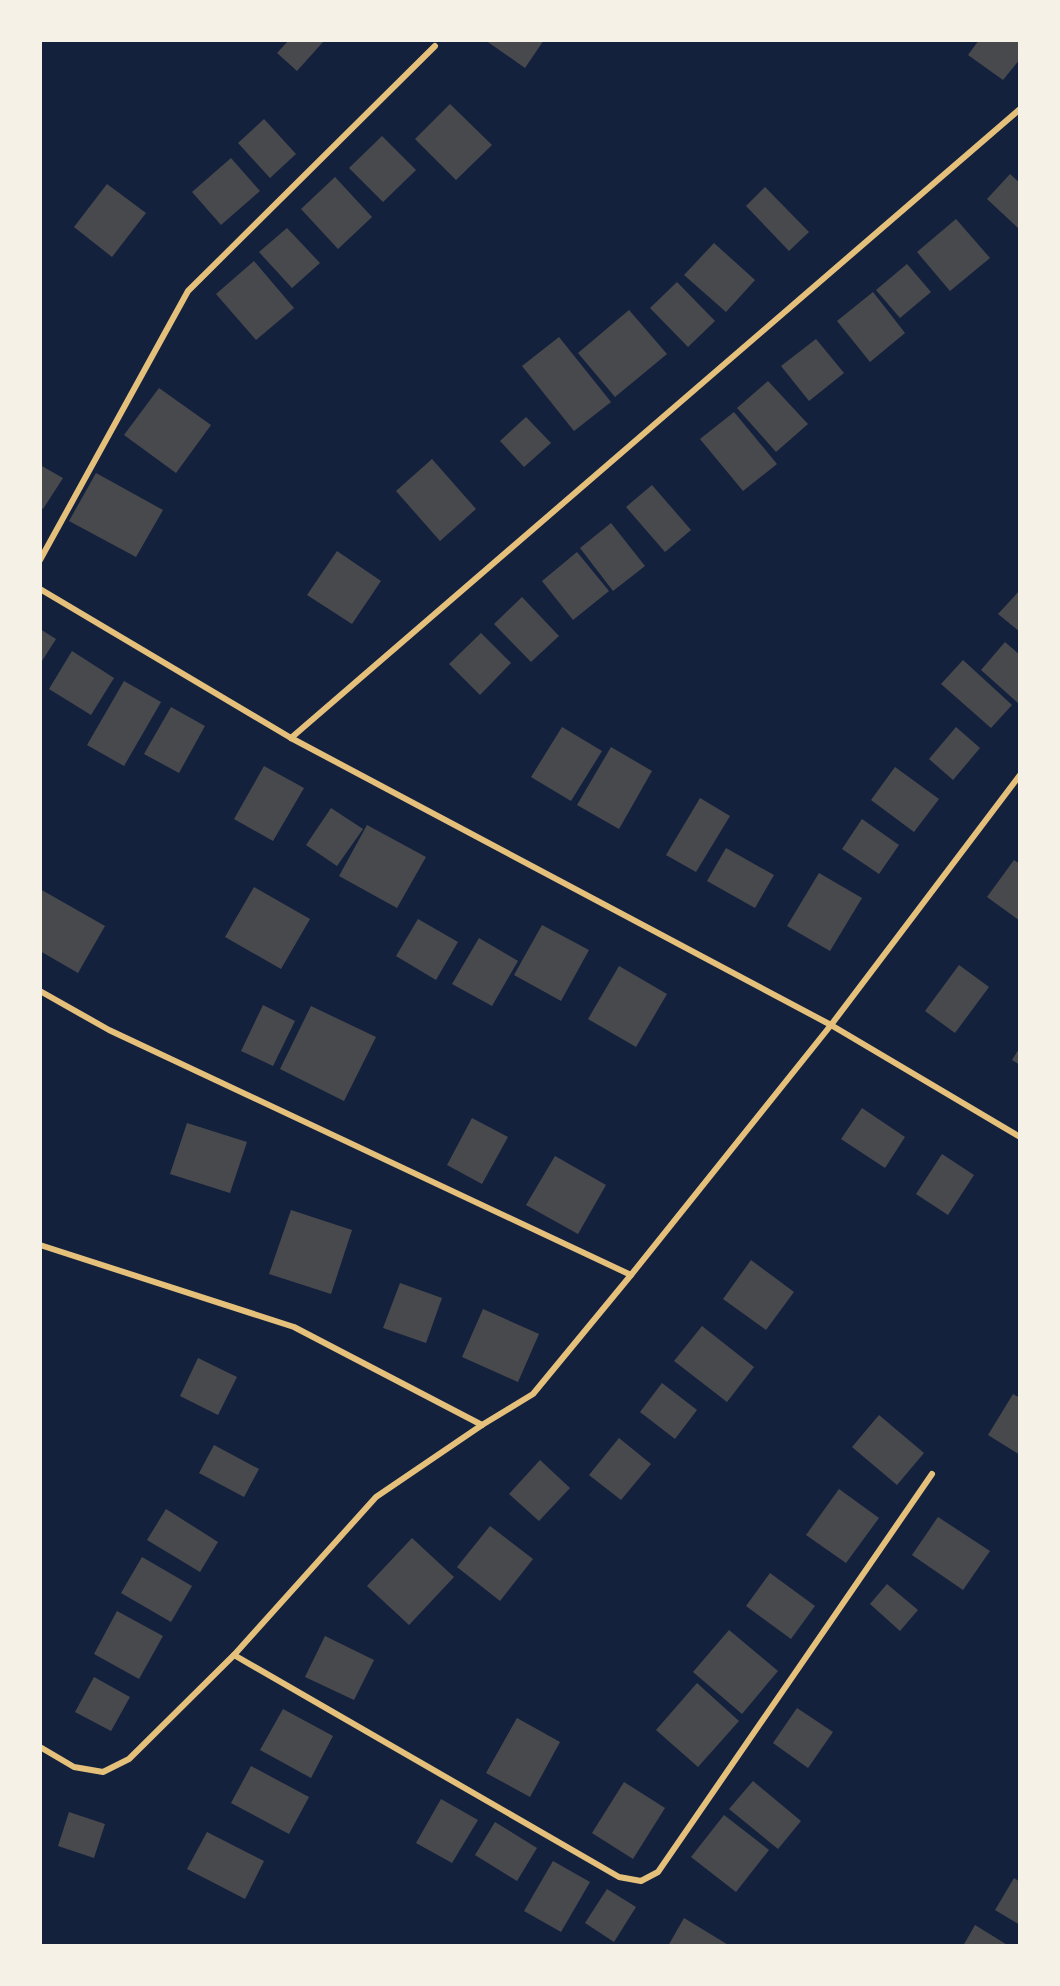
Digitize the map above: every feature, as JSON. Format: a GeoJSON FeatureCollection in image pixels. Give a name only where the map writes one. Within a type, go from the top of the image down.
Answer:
{"type":"FeatureCollection","features":[{"type":"Feature","properties":{"kind":"street"},"geometry":{"type":"LineString","coordinates":[[40,560],[188,291],[435,46]]}},
{"type":"Feature","properties":{"kind":"street"},"geometry":{"type":"LineString","coordinates":[[291,738],[1020,110]]}},
{"type":"Feature","properties":{"kind":"street"},"geometry":{"type":"LineString","coordinates":[[40,589],[291,738],[831,1025],[1020,1137]]}},
{"type":"Feature","properties":{"kind":"street"},"geometry":{"type":"LineString","coordinates":[[40,1747],[74,1767],[103,1772],[129,1759],[234,1655],[376,1497],[482,1425],[533,1394],[831,1025],[1020,775]]}},
{"type":"Feature","properties":{"kind":"street"},"geometry":{"type":"LineString","coordinates":[[40,991],[109,1030],[631,1275]]}},
{"type":"Feature","properties":{"kind":"street"},"geometry":{"type":"LineString","coordinates":[[40,1245],[294,1327],[482,1425]]}},
{"type":"Feature","properties":{"kind":"street"},"geometry":{"type":"LineString","coordinates":[[234,1655],[619,1877],[641,1881],[658,1872],[932,1474]]}},
{"type":"Feature","properties":{"kind":"building"},"geometry":{"type":"Polygon","coordinates":[[[289,40],[322,40],[323,42],[297,71],[277,53],[289,40]]]}},
{"type":"Feature","properties":{"kind":"building"},"geometry":{"type":"Polygon","coordinates":[[[485,40],[544,40],[525,68],[485,40]]]}},
{"type":"Feature","properties":{"kind":"building"},"geometry":{"type":"Polygon","coordinates":[[[979,40],[1020,40],[1020,59],[1003,80],[968,55],[979,40]]]}},
{"type":"Feature","properties":{"kind":"building"},"geometry":{"type":"Polygon","coordinates":[[[450,104],[492,145],[456,180],[415,139],[450,104]]]}},
{"type":"Feature","properties":{"kind":"building"},"geometry":{"type":"Polygon","coordinates":[[[264,119],[296,154],[270,178],[238,143],[264,119]]]}},
{"type":"Feature","properties":{"kind":"building"},"geometry":{"type":"Polygon","coordinates":[[[382,136],[416,170],[383,202],[349,168],[382,136]]]}},
{"type":"Feature","properties":{"kind":"building"},"geometry":{"type":"Polygon","coordinates":[[[231,158],[260,191],[221,225],[192,192],[231,158]]]}},
{"type":"Feature","properties":{"kind":"building"},"geometry":{"type":"Polygon","coordinates":[[[1010,174],[1020,183],[1020,226],[1018,228],[987,199],[1010,174]]]}},
{"type":"Feature","properties":{"kind":"building"},"geometry":{"type":"Polygon","coordinates":[[[335,177],[372,217],[338,249],[301,209],[335,177]]]}},
{"type":"Feature","properties":{"kind":"building"},"geometry":{"type":"Polygon","coordinates":[[[107,184],[146,213],[112,257],[74,227],[107,184]]]}},
{"type":"Feature","properties":{"kind":"building"},"geometry":{"type":"Polygon","coordinates":[[[765,187],[809,232],[789,251],[746,206],[765,187]]]}},
{"type":"Feature","properties":{"kind":"building"},"geometry":{"type":"Polygon","coordinates":[[[956,219],[990,258],[950,291],[917,252],[956,219]]]}},
{"type":"Feature","properties":{"kind":"building"},"geometry":{"type":"Polygon","coordinates":[[[287,228],[320,263],[292,288],[259,252],[287,228]]]}},
{"type":"Feature","properties":{"kind":"building"},"geometry":{"type":"Polygon","coordinates":[[[714,243],[755,280],[726,312],[684,275],[714,243]]]}},
{"type":"Feature","properties":{"kind":"building"},"geometry":{"type":"Polygon","coordinates":[[[254,261],[294,308],[256,340],[216,294],[254,261]]]}},
{"type":"Feature","properties":{"kind":"building"},"geometry":{"type":"Polygon","coordinates":[[[907,264],[931,292],[900,318],[876,290],[907,264]]]}},
{"type":"Feature","properties":{"kind":"building"},"geometry":{"type":"Polygon","coordinates":[[[677,282],[715,321],[688,347],[650,308],[677,282]]]}},
{"type":"Feature","properties":{"kind":"building"},"geometry":{"type":"Polygon","coordinates":[[[873,292],[905,333],[870,362],[837,321],[873,292]]]}},
{"type":"Feature","properties":{"kind":"building"},"geometry":{"type":"Polygon","coordinates":[[[629,310],[667,354],[615,397],[578,353],[629,310]]]}},
{"type":"Feature","properties":{"kind":"building"},"geometry":{"type":"Polygon","coordinates":[[[559,337],[611,402],[574,431],[522,366],[559,337]]]}},
{"type":"Feature","properties":{"kind":"building"},"geometry":{"type":"Polygon","coordinates":[[[816,339],[844,373],[809,401],[781,366],[816,339]]]}},
{"type":"Feature","properties":{"kind":"building"},"geometry":{"type":"Polygon","coordinates":[[[768,381],[808,424],[776,452],[737,408],[768,381]]]}},
{"type":"Feature","properties":{"kind":"building"},"geometry":{"type":"Polygon","coordinates":[[[159,388],[211,425],[176,473],[124,435],[159,388]]]}},
{"type":"Feature","properties":{"kind":"building"},"geometry":{"type":"Polygon","coordinates":[[[734,412],[777,464],[743,491],[700,439],[734,412]]]}},
{"type":"Feature","properties":{"kind":"building"},"geometry":{"type":"Polygon","coordinates":[[[526,417],[551,443],[524,467],[500,441],[526,417]]]}},
{"type":"Feature","properties":{"kind":"building"},"geometry":{"type":"Polygon","coordinates":[[[432,459],[476,509],[440,541],[396,491],[432,459]]]}},
{"type":"Feature","properties":{"kind":"building"},"geometry":{"type":"Polygon","coordinates":[[[40,465],[63,478],[43,509],[40,507],[40,465]]]}},
{"type":"Feature","properties":{"kind":"building"},"geometry":{"type":"Polygon","coordinates":[[[96,473],[163,510],[136,557],[69,521],[96,473]]]}},
{"type":"Feature","properties":{"kind":"building"},"geometry":{"type":"Polygon","coordinates":[[[652,485],[691,530],[665,552],[626,507],[652,485]]]}},
{"type":"Feature","properties":{"kind":"building"},"geometry":{"type":"Polygon","coordinates":[[[611,523],[645,566],[613,591],[580,548],[611,523]]]}},
{"type":"Feature","properties":{"kind":"building"},"geometry":{"type":"Polygon","coordinates":[[[337,551],[381,581],[352,624],[307,595],[337,551]]]}},
{"type":"Feature","properties":{"kind":"building"},"geometry":{"type":"Polygon","coordinates":[[[577,552],[609,591],[573,620],[542,581],[577,552]]]}},
{"type":"Feature","properties":{"kind":"building"},"geometry":{"type":"Polygon","coordinates":[[[1020,590],[1020,632],[998,614],[1020,590]]]}},
{"type":"Feature","properties":{"kind":"building"},"geometry":{"type":"Polygon","coordinates":[[[522,597],[559,636],[531,662],[494,624],[522,597]]]}},
{"type":"Feature","properties":{"kind":"building"},"geometry":{"type":"Polygon","coordinates":[[[40,629],[56,639],[40,664],[40,629]]]}},
{"type":"Feature","properties":{"kind":"building"},"geometry":{"type":"Polygon","coordinates":[[[481,633],[511,663],[480,695],[449,664],[481,633]]]}},
{"type":"Feature","properties":{"kind":"building"},"geometry":{"type":"Polygon","coordinates":[[[1005,642],[1020,655],[1018,703],[981,670],[1005,642]]]}},
{"type":"Feature","properties":{"kind":"building"},"geometry":{"type":"Polygon","coordinates":[[[72,651],[114,678],[91,715],[49,689],[72,651]]]}},
{"type":"Feature","properties":{"kind":"building"},"geometry":{"type":"Polygon","coordinates":[[[963,660],[1012,705],[991,728],[941,684],[963,660]]]}},
{"type":"Feature","properties":{"kind":"building"},"geometry":{"type":"Polygon","coordinates":[[[124,681],[161,702],[124,766],[87,745],[124,681]]]}},
{"type":"Feature","properties":{"kind":"building"},"geometry":{"type":"Polygon","coordinates":[[[171,707],[205,726],[179,773],[144,754],[171,707]]]}},
{"type":"Feature","properties":{"kind":"building"},"geometry":{"type":"Polygon","coordinates":[[[562,727],[602,751],[571,801],[531,777],[562,727]]]}},
{"type":"Feature","properties":{"kind":"building"},"geometry":{"type":"Polygon","coordinates":[[[956,727],[980,748],[953,780],[929,759],[956,727]]]}},
{"type":"Feature","properties":{"kind":"building"},"geometry":{"type":"Polygon","coordinates":[[[611,747],[652,771],[619,829],[577,805],[611,747]]]}},
{"type":"Feature","properties":{"kind":"building"},"geometry":{"type":"Polygon","coordinates":[[[264,766],[304,788],[273,841],[234,819],[264,766]]]}},
{"type":"Feature","properties":{"kind":"building"},"geometry":{"type":"Polygon","coordinates":[[[895,767],[939,799],[914,832],[871,800],[895,767]]]}},
{"type":"Feature","properties":{"kind":"building"},"geometry":{"type":"Polygon","coordinates":[[[700,798],[730,816],[696,872],[666,855],[700,798]]]}},
{"type":"Feature","properties":{"kind":"building"},"geometry":{"type":"Polygon","coordinates":[[[331,808],[363,829],[337,866],[306,845],[331,808]]]}},
{"type":"Feature","properties":{"kind":"building"},"geometry":{"type":"Polygon","coordinates":[[[862,819],[899,845],[879,874],[842,849],[862,819]]]}},
{"type":"Feature","properties":{"kind":"building"},"geometry":{"type":"Polygon","coordinates":[[[367,825],[426,857],[397,908],[339,876],[367,825]]]}},
{"type":"Feature","properties":{"kind":"building"},"geometry":{"type":"Polygon","coordinates":[[[726,848],[774,875],[755,908],[707,881],[726,848]]]}},
{"type":"Feature","properties":{"kind":"building"},"geometry":{"type":"Polygon","coordinates":[[[1014,860],[1020,864],[1020,921],[987,897],[1014,860]]]}},
{"type":"Feature","properties":{"kind":"building"},"geometry":{"type":"Polygon","coordinates":[[[819,873],[862,898],[830,951],[787,926],[819,873]]]}},
{"type":"Feature","properties":{"kind":"building"},"geometry":{"type":"Polygon","coordinates":[[[254,887],[310,919],[281,969],[225,937],[254,887]]]}},
{"type":"Feature","properties":{"kind":"building"},"geometry":{"type":"Polygon","coordinates":[[[40,889],[105,926],[78,973],[40,951],[40,889]]]}},
{"type":"Feature","properties":{"kind":"building"},"geometry":{"type":"Polygon","coordinates":[[[418,919],[458,942],[436,980],[396,956],[418,919]]]}},
{"type":"Feature","properties":{"kind":"building"},"geometry":{"type":"Polygon","coordinates":[[[542,925],[589,950],[561,1001],[514,975],[542,925]]]}},
{"type":"Feature","properties":{"kind":"building"},"geometry":{"type":"Polygon","coordinates":[[[479,938],[518,961],[492,1006],[452,984],[479,938]]]}},
{"type":"Feature","properties":{"kind":"building"},"geometry":{"type":"Polygon","coordinates":[[[959,965],[989,987],[955,1033],[925,1011],[959,965]]]}},
{"type":"Feature","properties":{"kind":"building"},"geometry":{"type":"Polygon","coordinates":[[[619,966],[667,994],[636,1047],[588,1019],[619,966]]]}},
{"type":"Feature","properties":{"kind":"building"},"geometry":{"type":"Polygon","coordinates":[[[263,1005],[295,1021],[273,1066],[241,1051],[263,1005]]]}},
{"type":"Feature","properties":{"kind":"building"},"geometry":{"type":"Polygon","coordinates":[[[311,1006],[376,1037],[344,1101],[280,1069],[311,1006]]]}},
{"type":"Feature","properties":{"kind":"building"},"geometry":{"type":"Polygon","coordinates":[[[1020,1047],[1020,1065],[1012,1060],[1020,1047]]]}},
{"type":"Feature","properties":{"kind":"building"},"geometry":{"type":"Polygon","coordinates":[[[862,1108],[905,1137],[885,1168],[841,1139],[862,1108]]]}},
{"type":"Feature","properties":{"kind":"building"},"geometry":{"type":"Polygon","coordinates":[[[472,1118],[508,1137],[482,1184],[447,1165],[472,1118]]]}},
{"type":"Feature","properties":{"kind":"building"},"geometry":{"type":"Polygon","coordinates":[[[187,1123],[247,1142],[230,1193],[170,1174],[187,1123]]]}},
{"type":"Feature","properties":{"kind":"building"},"geometry":{"type":"Polygon","coordinates":[[[942,1154],[974,1175],[948,1215],[916,1194],[942,1154]]]}},
{"type":"Feature","properties":{"kind":"building"},"geometry":{"type":"Polygon","coordinates":[[[555,1156],[606,1185],[578,1234],[526,1205],[555,1156]]]}},
{"type":"Feature","properties":{"kind":"building"},"geometry":{"type":"Polygon","coordinates":[[[291,1210],[352,1230],[331,1294],[269,1274],[291,1210]]]}},
{"type":"Feature","properties":{"kind":"building"},"geometry":{"type":"Polygon","coordinates":[[[751,1260],[794,1292],[766,1330],[723,1299],[751,1260]]]}},
{"type":"Feature","properties":{"kind":"building"},"geometry":{"type":"Polygon","coordinates":[[[400,1283],[442,1298],[426,1343],[383,1328],[400,1283]]]}},
{"type":"Feature","properties":{"kind":"building"},"geometry":{"type":"Polygon","coordinates":[[[483,1309],[539,1334],[518,1382],[462,1357],[483,1309]]]}},
{"type":"Feature","properties":{"kind":"building"},"geometry":{"type":"Polygon","coordinates":[[[702,1326],[754,1367],[727,1402],[674,1361],[702,1326]]]}},
{"type":"Feature","properties":{"kind":"building"},"geometry":{"type":"Polygon","coordinates":[[[198,1358],[237,1377],[218,1415],[180,1396],[198,1358]]]}},
{"type":"Feature","properties":{"kind":"building"},"geometry":{"type":"Polygon","coordinates":[[[662,1383],[697,1410],[675,1439],[640,1412],[662,1383]]]}},
{"type":"Feature","properties":{"kind":"building"},"geometry":{"type":"Polygon","coordinates":[[[1013,1394],[1020,1398],[1020,1455],[988,1435],[1013,1394]]]}},
{"type":"Feature","properties":{"kind":"building"},"geometry":{"type":"Polygon","coordinates":[[[879,1415],[924,1453],[897,1485],[852,1447],[879,1415]]]}},
{"type":"Feature","properties":{"kind":"building"},"geometry":{"type":"Polygon","coordinates":[[[619,1438],[651,1464],[621,1500],[589,1475],[619,1438]]]}},
{"type":"Feature","properties":{"kind":"building"},"geometry":{"type":"Polygon","coordinates":[[[214,1445],[259,1469],[244,1497],[199,1473],[214,1445]]]}},
{"type":"Feature","properties":{"kind":"building"},"geometry":{"type":"Polygon","coordinates":[[[540,1460],[570,1488],[539,1521],[509,1494],[540,1460]]]}},
{"type":"Feature","properties":{"kind":"building"},"geometry":{"type":"Polygon","coordinates":[[[839,1489],[879,1518],[846,1563],[806,1535],[839,1489]]]}},
{"type":"Feature","properties":{"kind":"building"},"geometry":{"type":"Polygon","coordinates":[[[166,1509],[218,1542],[200,1572],[147,1540],[166,1509]]]}},
{"type":"Feature","properties":{"kind":"building"},"geometry":{"type":"Polygon","coordinates":[[[938,1517],[990,1551],[963,1590],[912,1555],[938,1517]]]}},
{"type":"Feature","properties":{"kind":"building"},"geometry":{"type":"Polygon","coordinates":[[[490,1526],[533,1559],[500,1601],[457,1567],[490,1526]]]}},
{"type":"Feature","properties":{"kind":"building"},"geometry":{"type":"Polygon","coordinates":[[[412,1538],[454,1577],[409,1625],[367,1586],[412,1538]]]}},
{"type":"Feature","properties":{"kind":"building"},"geometry":{"type":"Polygon","coordinates":[[[142,1557],[192,1586],[171,1622],[121,1593],[142,1557]]]}},
{"type":"Feature","properties":{"kind":"building"},"geometry":{"type":"Polygon","coordinates":[[[770,1573],[815,1606],[791,1639],[746,1606],[770,1573]]]}},
{"type":"Feature","properties":{"kind":"building"},"geometry":{"type":"Polygon","coordinates":[[[887,1584],[918,1610],[900,1631],[870,1604],[887,1584]]]}},
{"type":"Feature","properties":{"kind":"building"},"geometry":{"type":"Polygon","coordinates":[[[117,1611],[163,1636],[139,1679],[94,1654],[117,1611]]]}},
{"type":"Feature","properties":{"kind":"building"},"geometry":{"type":"Polygon","coordinates":[[[729,1630],[778,1671],[742,1714],[693,1672],[729,1630]]]}},
{"type":"Feature","properties":{"kind":"building"},"geometry":{"type":"Polygon","coordinates":[[[325,1636],[374,1660],[354,1700],[305,1677],[325,1636]]]}},
{"type":"Feature","properties":{"kind":"building"},"geometry":{"type":"Polygon","coordinates":[[[94,1677],[130,1697],[111,1731],[75,1712],[94,1677]]]}},
{"type":"Feature","properties":{"kind":"building"},"geometry":{"type":"Polygon","coordinates":[[[697,1683],[739,1721],[698,1767],[656,1730],[697,1683]]]}},
{"type":"Feature","properties":{"kind":"building"},"geometry":{"type":"Polygon","coordinates":[[[797,1708],[833,1732],[808,1768],[773,1743],[797,1708]]]}},
{"type":"Feature","properties":{"kind":"building"},"geometry":{"type":"Polygon","coordinates":[[[283,1709],[333,1736],[311,1778],[260,1750],[283,1709]]]}},
{"type":"Feature","properties":{"kind":"building"},"geometry":{"type":"Polygon","coordinates":[[[517,1718],[560,1742],[530,1797],[486,1773],[517,1718]]]}},
{"type":"Feature","properties":{"kind":"building"},"geometry":{"type":"Polygon","coordinates":[[[251,1766],[309,1797],[289,1834],[231,1803],[251,1766]]]}},
{"type":"Feature","properties":{"kind":"building"},"geometry":{"type":"Polygon","coordinates":[[[753,1781],[801,1821],[778,1849],[729,1809],[753,1781]]]}},
{"type":"Feature","properties":{"kind":"building"},"geometry":{"type":"Polygon","coordinates":[[[624,1782],[665,1808],[633,1859],[592,1833],[624,1782]]]}},
{"type":"Feature","properties":{"kind":"building"},"geometry":{"type":"Polygon","coordinates":[[[441,1799],[478,1820],[452,1863],[416,1843],[441,1799]]]}},
{"type":"Feature","properties":{"kind":"building"},"geometry":{"type":"Polygon","coordinates":[[[69,1812],[105,1824],[94,1858],[58,1846],[69,1812]]]}},
{"type":"Feature","properties":{"kind":"building"},"geometry":{"type":"Polygon","coordinates":[[[724,1815],[769,1850],[736,1892],[691,1857],[724,1815]]]}},
{"type":"Feature","properties":{"kind":"building"},"geometry":{"type":"Polygon","coordinates":[[[495,1822],[537,1848],[517,1881],[475,1855],[495,1822]]]}},
{"type":"Feature","properties":{"kind":"building"},"geometry":{"type":"Polygon","coordinates":[[[207,1832],[264,1861],[245,1899],[187,1869],[207,1832]]]}},
{"type":"Feature","properties":{"kind":"building"},"geometry":{"type":"Polygon","coordinates":[[[553,1861],[590,1882],[561,1932],[524,1911],[553,1861]]]}},
{"type":"Feature","properties":{"kind":"building"},"geometry":{"type":"Polygon","coordinates":[[[1014,1878],[1020,1882],[1020,1925],[995,1910],[1014,1878]]]}},
{"type":"Feature","properties":{"kind":"building"},"geometry":{"type":"Polygon","coordinates":[[[607,1889],[636,1907],[614,1942],[585,1923],[607,1889]]]}},
{"type":"Feature","properties":{"kind":"building"},"geometry":{"type":"Polygon","coordinates":[[[684,1918],[730,1946],[668,1946],[684,1918]]]}},
{"type":"Feature","properties":{"kind":"building"},"geometry":{"type":"Polygon","coordinates":[[[975,1925],[1009,1946],[963,1946],[975,1925]]]}}]}
